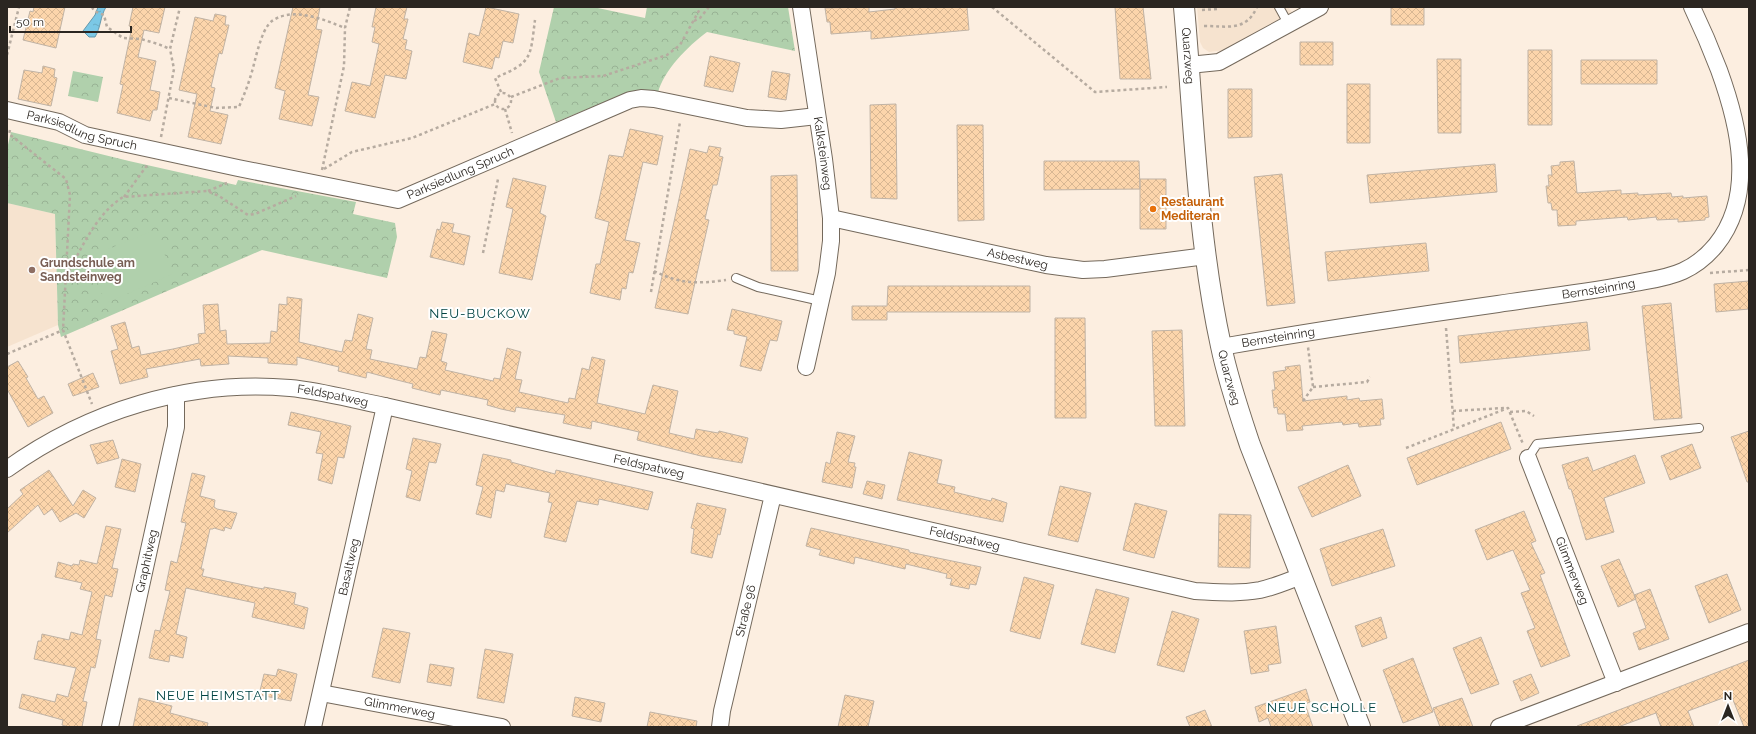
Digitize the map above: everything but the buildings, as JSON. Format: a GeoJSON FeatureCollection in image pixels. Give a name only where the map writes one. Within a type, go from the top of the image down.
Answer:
{"type":"FeatureCollection","features":[{"type":"Feature","properties":{"kind":"street","name":"Kalksteinweg"},"geometry":{"type":"LineString","coordinates":[[802,7],[830,218],[831,240],[822,301],[806,367]]}},
{"type":"Feature","properties":{"kind":"street"},"geometry":{"type":"LineString","coordinates":[[1189,65],[1219,62],[1320,7]]}},
{"type":"Feature","properties":{"kind":"street","name":"Bernsteinring"},"geometry":{"type":"LineString","coordinates":[[1221,347],[1444,311],[1617,287],[1663,278],[1683,271],[1696,263],[1708,254],[1720,240],[1733,216],[1741,192],[1742,160],[1738,131],[1728,95],[1704,32],[1692,7]]}},
{"type":"Feature","properties":{"kind":"street","name":"Quarzweg"},"geometry":{"type":"LineString","coordinates":[[1193,8],[1189,65],[1206,256],[1221,347],[1235,400],[1250,445],[1360,727]]}},
{"type":"Feature","properties":{"kind":"street","name":"Parksiedlung Spruch"},"geometry":{"type":"LineString","coordinates":[[7,110],[59,122],[85,134],[153,157],[398,200],[630,100],[641,98],[756,119],[780,120],[817,116]]}},
{"type":"Feature","properties":{"kind":"street","name":"Asbestweg"},"geometry":{"type":"LineString","coordinates":[[830,218],[1065,268],[1083,270],[1206,256]]}},
{"type":"Feature","properties":{"kind":"street","name":"Feldspatweg"},"geometry":{"type":"LineString","coordinates":[[7,469],[46,443],[98,418],[146,401],[225,388],[268,387],[318,392],[385,406],[1196,590],[1229,593],[1262,590],[1301,576]]}},
{"type":"Feature","properties":{"kind":"street","name":"Graphitweg"},"geometry":{"type":"LineString","coordinates":[[110,727],[176,427],[176,395]]}},
{"type":"Feature","properties":{"kind":"street","name":"Basaltweg"},"geometry":{"type":"LineString","coordinates":[[313,727],[385,406]]}},
{"type":"Feature","properties":{"kind":"street","name":"Glimmerweg"},"geometry":{"type":"LineString","coordinates":[[1530,454],[1616,683]]}},
{"type":"Feature","properties":{"kind":"street","name":"Straße 96"},"geometry":{"type":"LineString","coordinates":[[720,727],[722,711],[773,495]]}},
{"type":"Feature","properties":{"kind":"street"},"geometry":{"type":"LineString","coordinates":[[1499,727],[1749,632]]}},
{"type":"Feature","properties":{"kind":"street","name":"Glimmerweg"},"geometry":{"type":"LineString","coordinates":[[321,693],[502,727]]}},
{"type":"Feature","properties":{"kind":"lane"},"geometry":{"type":"LineString","coordinates":[[1279,7],[1289,25]]}},
{"type":"Feature","properties":{"kind":"lane"},"geometry":{"type":"LineString","coordinates":[[732,279],[822,301]]}},
{"type":"Feature","properties":{"kind":"lane"},"geometry":{"type":"LineString","coordinates":[[1530,454],[1537,444],[1699,428]]}},
{"type":"Feature","properties":{"kind":"path"},"geometry":{"type":"LineString","coordinates":[[7,55],[19,7]]}},
{"type":"Feature","properties":{"kind":"path"},"geometry":{"type":"LineString","coordinates":[[92,7],[94,11],[104,15],[107,28],[123,38],[141,39],[170,49]]}},
{"type":"Feature","properties":{"kind":"path"},"geometry":{"type":"LineString","coordinates":[[65,279],[81,249],[105,212],[123,197],[153,157],[169,98],[174,69],[170,49],[180,7]]}},
{"type":"Feature","properties":{"kind":"path"},"geometry":{"type":"LineString","coordinates":[[350,7],[345,28],[344,66],[322,171],[352,152],[412,138],[495,104]]}},
{"type":"Feature","properties":{"kind":"path"},"geometry":{"type":"LineString","coordinates":[[511,97],[560,78],[603,76],[666,55],[680,46],[701,7]]}},
{"type":"Feature","properties":{"kind":"path"},"geometry":{"type":"LineString","coordinates":[[694,21],[700,18],[709,7]]}},
{"type":"Feature","properties":{"kind":"path"},"geometry":{"type":"LineString","coordinates":[[992,7],[1095,92],[1167,88]]}},
{"type":"Feature","properties":{"kind":"path"},"geometry":{"type":"LineString","coordinates":[[1204,26],[1233,26],[1245,24],[1257,7]]}},
{"type":"Feature","properties":{"kind":"path"},"geometry":{"type":"LineString","coordinates":[[1193,8],[1217,9]]}},
{"type":"Feature","properties":{"kind":"path"},"geometry":{"type":"LineString","coordinates":[[169,98],[216,108],[239,107],[250,78],[260,40],[271,21],[287,15],[307,15],[345,28]]}},
{"type":"Feature","properties":{"kind":"path"},"geometry":{"type":"LineString","coordinates":[[501,92],[495,78],[517,69],[530,54],[535,20]]}},
{"type":"Feature","properties":{"kind":"path"},"geometry":{"type":"LineString","coordinates":[[501,92],[507,93],[511,97],[511,104],[505,109],[499,108],[495,104],[495,97],[501,92]]}},
{"type":"Feature","properties":{"kind":"path"},"geometry":{"type":"LineString","coordinates":[[505,109],[517,149]]}},
{"type":"Feature","properties":{"kind":"path"},"geometry":{"type":"LineString","coordinates":[[651,292],[680,122]]}},
{"type":"Feature","properties":{"kind":"path"},"geometry":{"type":"LineString","coordinates":[[10,130],[10,134],[66,179],[70,195],[63,330],[98,418]]}},
{"type":"Feature","properties":{"kind":"path","name":"Parksiedlung Spruch"},"geometry":{"type":"LineString","coordinates":[[482,253],[498,179]]}},
{"type":"Feature","properties":{"kind":"path"},"geometry":{"type":"LineString","coordinates":[[123,197],[207,191],[230,181]]}},
{"type":"Feature","properties":{"kind":"path"},"geometry":{"type":"LineString","coordinates":[[207,191],[219,196],[248,215],[255,214],[284,203],[301,194]]}},
{"type":"Feature","properties":{"kind":"path"},"geometry":{"type":"LineString","coordinates":[[1707,270],[1712,274],[1749,270]]}},
{"type":"Feature","properties":{"kind":"path"},"geometry":{"type":"LineString","coordinates":[[654,272],[666,277],[694,284],[732,279]]}},
{"type":"Feature","properties":{"kind":"path"},"geometry":{"type":"LineString","coordinates":[[1444,311],[1454,429]]}},
{"type":"Feature","properties":{"kind":"path"},"geometry":{"type":"LineString","coordinates":[[7,354],[63,330]]}},
{"type":"Feature","properties":{"kind":"path"},"geometry":{"type":"LineString","coordinates":[[1303,401],[1313,387],[1308,346]]}},
{"type":"Feature","properties":{"kind":"path"},"geometry":{"type":"LineString","coordinates":[[1313,387],[1367,382],[1370,377]]}},
{"type":"Feature","properties":{"kind":"path"},"geometry":{"type":"LineString","coordinates":[[1453,411],[1508,408]]}},
{"type":"Feature","properties":{"kind":"path"},"geometry":{"type":"LineString","coordinates":[[1508,408],[1522,443],[1530,454]]}},
{"type":"Feature","properties":{"kind":"path"},"geometry":{"type":"LineString","coordinates":[[1406,448],[1508,408]]}},
{"type":"Feature","properties":{"kind":"path"},"geometry":{"type":"LineString","coordinates":[[1510,412],[1526,411],[1534,416]]}},
{"type":"Feature","properties":{"kind":"shaded area"},"geometry":{"type":"Polygon","coordinates":[[[1197,7],[1288,7],[1292,12],[1226,50],[1209,52],[1203,48],[1200,42],[1197,7]]]}},
{"type":"Feature","properties":{"kind":"shaded area","name":"Grundschule am Sandsteinweg"},"geometry":{"type":"Polygon","coordinates":[[[7,203],[55,214],[58,325],[7,347],[7,203]]]}},
{"type":"Feature","properties":{"kind":"green space"},"geometry":{"type":"Polygon","coordinates":[[[554,7],[593,7],[645,18],[647,7],[788,7],[795,51],[707,32],[692,44],[677,60],[665,76],[658,93],[643,91],[629,92],[556,122],[539,72],[554,7]]]}},
{"type":"Feature","properties":{"kind":"green space"},"geometry":{"type":"Polygon","coordinates":[[[73,71],[103,77],[98,102],[68,96],[73,71]]]}},
{"type":"Feature","properties":{"kind":"green space"},"geometry":{"type":"Polygon","coordinates":[[[11,132],[236,185],[238,180],[356,202],[353,214],[395,223],[397,237],[387,278],[262,250],[61,337],[58,325],[55,214],[7,203],[7,149],[11,132]]]}},
{"type":"Feature","properties":{"kind":"green space"},"geometry":{"type":"Polygon","coordinates":[[[154,230],[173,274],[106,303],[87,258],[154,230]]]}},
{"type":"Feature","properties":{"kind":"water"},"geometry":{"type":"Polygon","coordinates":[[[98,7],[106,7],[95,37],[89,37],[83,31],[95,15],[98,7]]]}},
{"type":"Feature","properties":{"kind":"place","name":"Restaurant Mediteran"},"geometry":{"type":"Point","coordinates":[1153,209]}},
{"type":"Feature","properties":{"kind":"place","name":"Grundschule am Sandsteinweg"},"geometry":{"type":"Point","coordinates":[32,270]}},
{"type":"Feature","properties":{"kind":"district","name":"NEU-BUCKOW"},"geometry":{"type":"Point","coordinates":[480,313]}},
{"type":"Feature","properties":{"kind":"district","name":"NEUE HEIMSTATT"},"geometry":{"type":"Point","coordinates":[218,695]}},
{"type":"Feature","properties":{"kind":"district","name":"NEUE SCHOLLE"},"geometry":{"type":"Point","coordinates":[1322,707]}}]}
